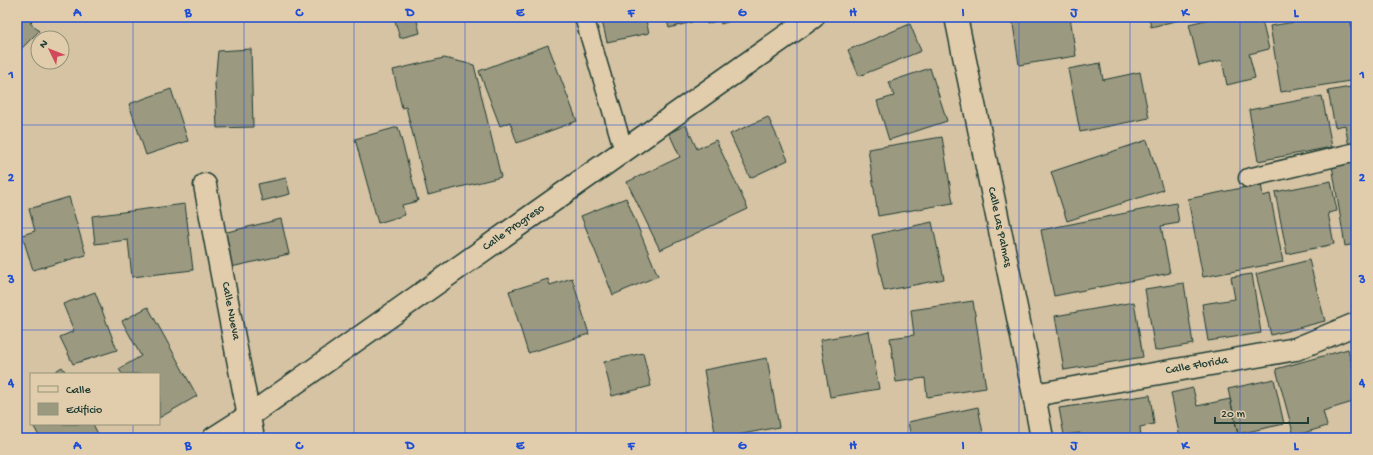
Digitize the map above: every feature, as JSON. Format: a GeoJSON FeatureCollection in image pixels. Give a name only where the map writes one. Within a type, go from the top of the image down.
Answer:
{"type":"FeatureCollection","features":[{"type":"Feature","properties":{"kind":"street","name":"Calle Progreso"},"geometry":{"type":"LineString","coordinates":[[214,438],[250,415],[812,17]]}},
{"type":"Feature","properties":{"kind":"street","name":"Calle Las Palmas"},"geometry":{"type":"LineString","coordinates":[[956,17],[1042,438]]}},
{"type":"Feature","properties":{"kind":"street","name":"Calle Nueva"},"geometry":{"type":"LineString","coordinates":[[205,184],[250,415],[253,438]]}},
{"type":"Feature","properties":{"kind":"street","name":"Calle Florida"},"geometry":{"type":"LineString","coordinates":[[1034,395],[1296,348],[1356,324]]}},
{"type":"Feature","properties":{"kind":"lane"},"geometry":{"type":"LineString","coordinates":[[584,17],[624,150]]}},
{"type":"Feature","properties":{"kind":"lane"},"geometry":{"type":"LineString","coordinates":[[1248,178],[1356,152]]}},
{"type":"Feature","properties":{"kind":"building"},"geometry":{"type":"Polygon","coordinates":[[[17,17],[34,17],[35,18],[30,23],[38,30],[30,30],[30,40],[22,48],[17,44],[17,17]]]}},
{"type":"Feature","properties":{"kind":"building"},"geometry":{"type":"Polygon","coordinates":[[[394,17],[416,17],[420,33],[400,38],[394,17]]]}},
{"type":"Feature","properties":{"kind":"building"},"geometry":{"type":"Polygon","coordinates":[[[601,17],[645,17],[649,33],[607,42],[601,17]]]}},
{"type":"Feature","properties":{"kind":"building"},"geometry":{"type":"Polygon","coordinates":[[[666,17],[691,17],[692,22],[669,28],[666,17]]]}},
{"type":"Feature","properties":{"kind":"building"},"geometry":{"type":"Polygon","coordinates":[[[705,17],[743,17],[721,24],[719,20],[707,24],[705,17]]]}},
{"type":"Feature","properties":{"kind":"building"},"geometry":{"type":"Polygon","coordinates":[[[1012,17],[1070,17],[1076,56],[1019,65],[1012,17]]]}},
{"type":"Feature","properties":{"kind":"building"},"geometry":{"type":"Polygon","coordinates":[[[1149,17],[1191,17],[1151,27],[1149,17]]]}},
{"type":"Feature","properties":{"kind":"building"},"geometry":{"type":"Polygon","coordinates":[[[1218,17],[1261,17],[1269,49],[1249,54],[1255,78],[1227,85],[1222,60],[1199,66],[1189,24],[1218,17]]]}},
{"type":"Feature","properties":{"kind":"building"},"geometry":{"type":"Polygon","coordinates":[[[1325,17],[1350,17],[1356,58],[1356,80],[1281,92],[1270,26],[1325,17]]]}},
{"type":"Feature","properties":{"kind":"building"},"geometry":{"type":"Polygon","coordinates":[[[910,24],[921,51],[859,76],[848,50],[910,24]]]}},
{"type":"Feature","properties":{"kind":"building"},"geometry":{"type":"Polygon","coordinates":[[[548,45],[577,121],[517,143],[510,122],[500,126],[479,71],[548,45]]]}},
{"type":"Feature","properties":{"kind":"building"},"geometry":{"type":"Polygon","coordinates":[[[251,49],[253,127],[217,128],[215,82],[218,51],[251,49]]]}},
{"type":"Feature","properties":{"kind":"building"},"geometry":{"type":"Polygon","coordinates":[[[444,58],[474,65],[501,177],[428,195],[406,107],[402,108],[393,70],[444,58]]]}},
{"type":"Feature","properties":{"kind":"building"},"geometry":{"type":"Polygon","coordinates":[[[1100,63],[1103,80],[1140,72],[1149,118],[1080,132],[1068,69],[1100,63]]]}},
{"type":"Feature","properties":{"kind":"building"},"geometry":{"type":"Polygon","coordinates":[[[930,68],[947,121],[889,140],[877,101],[894,96],[889,82],[930,68]]]}},
{"type":"Feature","properties":{"kind":"building"},"geometry":{"type":"Polygon","coordinates":[[[1356,86],[1356,146],[1349,147],[1345,125],[1335,127],[1328,91],[1356,86]]]}},
{"type":"Feature","properties":{"kind":"building"},"geometry":{"type":"Polygon","coordinates":[[[171,89],[188,141],[146,155],[129,104],[171,89]]]}},
{"type":"Feature","properties":{"kind":"building"},"geometry":{"type":"Polygon","coordinates":[[[1322,96],[1332,147],[1258,161],[1249,110],[1322,96]]]}},
{"type":"Feature","properties":{"kind":"building"},"geometry":{"type":"Polygon","coordinates":[[[768,117],[788,160],[750,178],[730,134],[768,117]]]}},
{"type":"Feature","properties":{"kind":"building"},"geometry":{"type":"Polygon","coordinates":[[[686,125],[697,149],[716,140],[748,209],[660,250],[627,182],[680,157],[669,133],[686,125]]]}},
{"type":"Feature","properties":{"kind":"building"},"geometry":{"type":"Polygon","coordinates":[[[398,127],[418,201],[402,205],[405,215],[378,223],[355,139],[398,127]]]}},
{"type":"Feature","properties":{"kind":"building"},"geometry":{"type":"Polygon","coordinates":[[[942,137],[953,203],[878,216],[868,149],[942,137]]]}},
{"type":"Feature","properties":{"kind":"building"},"geometry":{"type":"Polygon","coordinates":[[[1147,140],[1163,190],[1067,221],[1051,172],[1147,140]]]}},
{"type":"Feature","properties":{"kind":"building"},"geometry":{"type":"Polygon","coordinates":[[[1356,161],[1356,244],[1345,246],[1332,165],[1356,161]]]}},
{"type":"Feature","properties":{"kind":"building"},"geometry":{"type":"Polygon","coordinates":[[[286,178],[290,194],[262,201],[258,184],[286,178]]]}},
{"type":"Feature","properties":{"kind":"building"},"geometry":{"type":"Polygon","coordinates":[[[1331,181],[1337,211],[1328,213],[1334,244],[1287,254],[1275,192],[1331,181]]]}},
{"type":"Feature","properties":{"kind":"building"},"geometry":{"type":"Polygon","coordinates":[[[1261,184],[1263,196],[1270,194],[1283,262],[1203,277],[1188,199],[1261,184]]]}},
{"type":"Feature","properties":{"kind":"building"},"geometry":{"type":"Polygon","coordinates":[[[69,197],[86,255],[33,270],[22,235],[35,231],[29,209],[69,197]]]}},
{"type":"Feature","properties":{"kind":"building"},"geometry":{"type":"Polygon","coordinates":[[[626,198],[658,276],[613,295],[581,216],[626,198]]]}},
{"type":"Feature","properties":{"kind":"building"},"geometry":{"type":"Polygon","coordinates":[[[1176,203],[1179,223],[1161,226],[1170,273],[1054,296],[1041,230],[1176,203]]]}},
{"type":"Feature","properties":{"kind":"building"},"geometry":{"type":"Polygon","coordinates":[[[185,204],[193,270],[132,277],[128,240],[95,244],[92,216],[185,204]]]}},
{"type":"Feature","properties":{"kind":"building"},"geometry":{"type":"Polygon","coordinates":[[[281,219],[289,254],[231,267],[223,233],[281,219]]]}},
{"type":"Feature","properties":{"kind":"building"},"geometry":{"type":"Polygon","coordinates":[[[932,222],[944,279],[884,291],[872,235],[932,222]]]}},
{"type":"Feature","properties":{"kind":"building"},"geometry":{"type":"Polygon","coordinates":[[[1309,260],[1325,321],[1271,335],[1256,274],[1309,260]]]}},
{"type":"Feature","properties":{"kind":"building"},"geometry":{"type":"Polygon","coordinates":[[[1252,274],[1261,333],[1208,341],[1202,304],[1235,299],[1231,277],[1252,274]]]}},
{"type":"Feature","properties":{"kind":"building"},"geometry":{"type":"Polygon","coordinates":[[[572,278],[589,334],[528,353],[509,291],[548,279],[550,285],[572,278]]]}},
{"type":"Feature","properties":{"kind":"building"},"geometry":{"type":"Polygon","coordinates":[[[1184,283],[1193,344],[1155,351],[1145,289],[1184,283]]]}},
{"type":"Feature","properties":{"kind":"building"},"geometry":{"type":"Polygon","coordinates":[[[95,292],[117,350],[73,364],[60,337],[74,331],[63,304],[95,292]]]}},
{"type":"Feature","properties":{"kind":"building"},"geometry":{"type":"Polygon","coordinates":[[[973,301],[986,388],[927,397],[925,378],[896,382],[890,338],[914,335],[911,310],[973,301]]]}},
{"type":"Feature","properties":{"kind":"building"},"geometry":{"type":"Polygon","coordinates":[[[1134,302],[1143,357],[1064,370],[1055,316],[1134,302]]]}},
{"type":"Feature","properties":{"kind":"building"},"geometry":{"type":"Polygon","coordinates":[[[148,307],[197,396],[160,417],[160,373],[121,373],[119,369],[141,356],[122,321],[148,307]]]}},
{"type":"Feature","properties":{"kind":"building"},"geometry":{"type":"Polygon","coordinates":[[[869,331],[879,389],[830,397],[820,340],[869,331]]]}},
{"type":"Feature","properties":{"kind":"building"},"geometry":{"type":"Polygon","coordinates":[[[1348,349],[1356,381],[1356,401],[1323,411],[1327,426],[1294,436],[1276,369],[1348,349]]]}},
{"type":"Feature","properties":{"kind":"building"},"geometry":{"type":"Polygon","coordinates":[[[643,353],[651,386],[612,396],[604,362],[643,353]]]}},
{"type":"Feature","properties":{"kind":"building"},"geometry":{"type":"Polygon","coordinates":[[[767,358],[779,427],[716,438],[704,370],[767,358]]]}},
{"type":"Feature","properties":{"kind":"building"},"geometry":{"type":"Polygon","coordinates":[[[62,367],[66,373],[53,373],[62,367]]]}},
{"type":"Feature","properties":{"kind":"building"},"geometry":{"type":"Polygon","coordinates":[[[1274,379],[1284,424],[1238,434],[1228,389],[1274,379]]]}},
{"type":"Feature","properties":{"kind":"building"},"geometry":{"type":"Polygon","coordinates":[[[1193,388],[1197,406],[1230,399],[1238,434],[1223,438],[1180,438],[1171,393],[1193,388]]]}},
{"type":"Feature","properties":{"kind":"building"},"geometry":{"type":"Polygon","coordinates":[[[1150,395],[1154,424],[1140,427],[1141,438],[1081,438],[1080,433],[1064,435],[1059,408],[1150,395]]]}},
{"type":"Feature","properties":{"kind":"building"},"geometry":{"type":"Polygon","coordinates":[[[978,407],[984,438],[911,438],[908,422],[978,407]]]}},
{"type":"Feature","properties":{"kind":"building"},"geometry":{"type":"Polygon","coordinates":[[[33,425],[94,425],[100,438],[40,438],[33,425]]]}}]}
